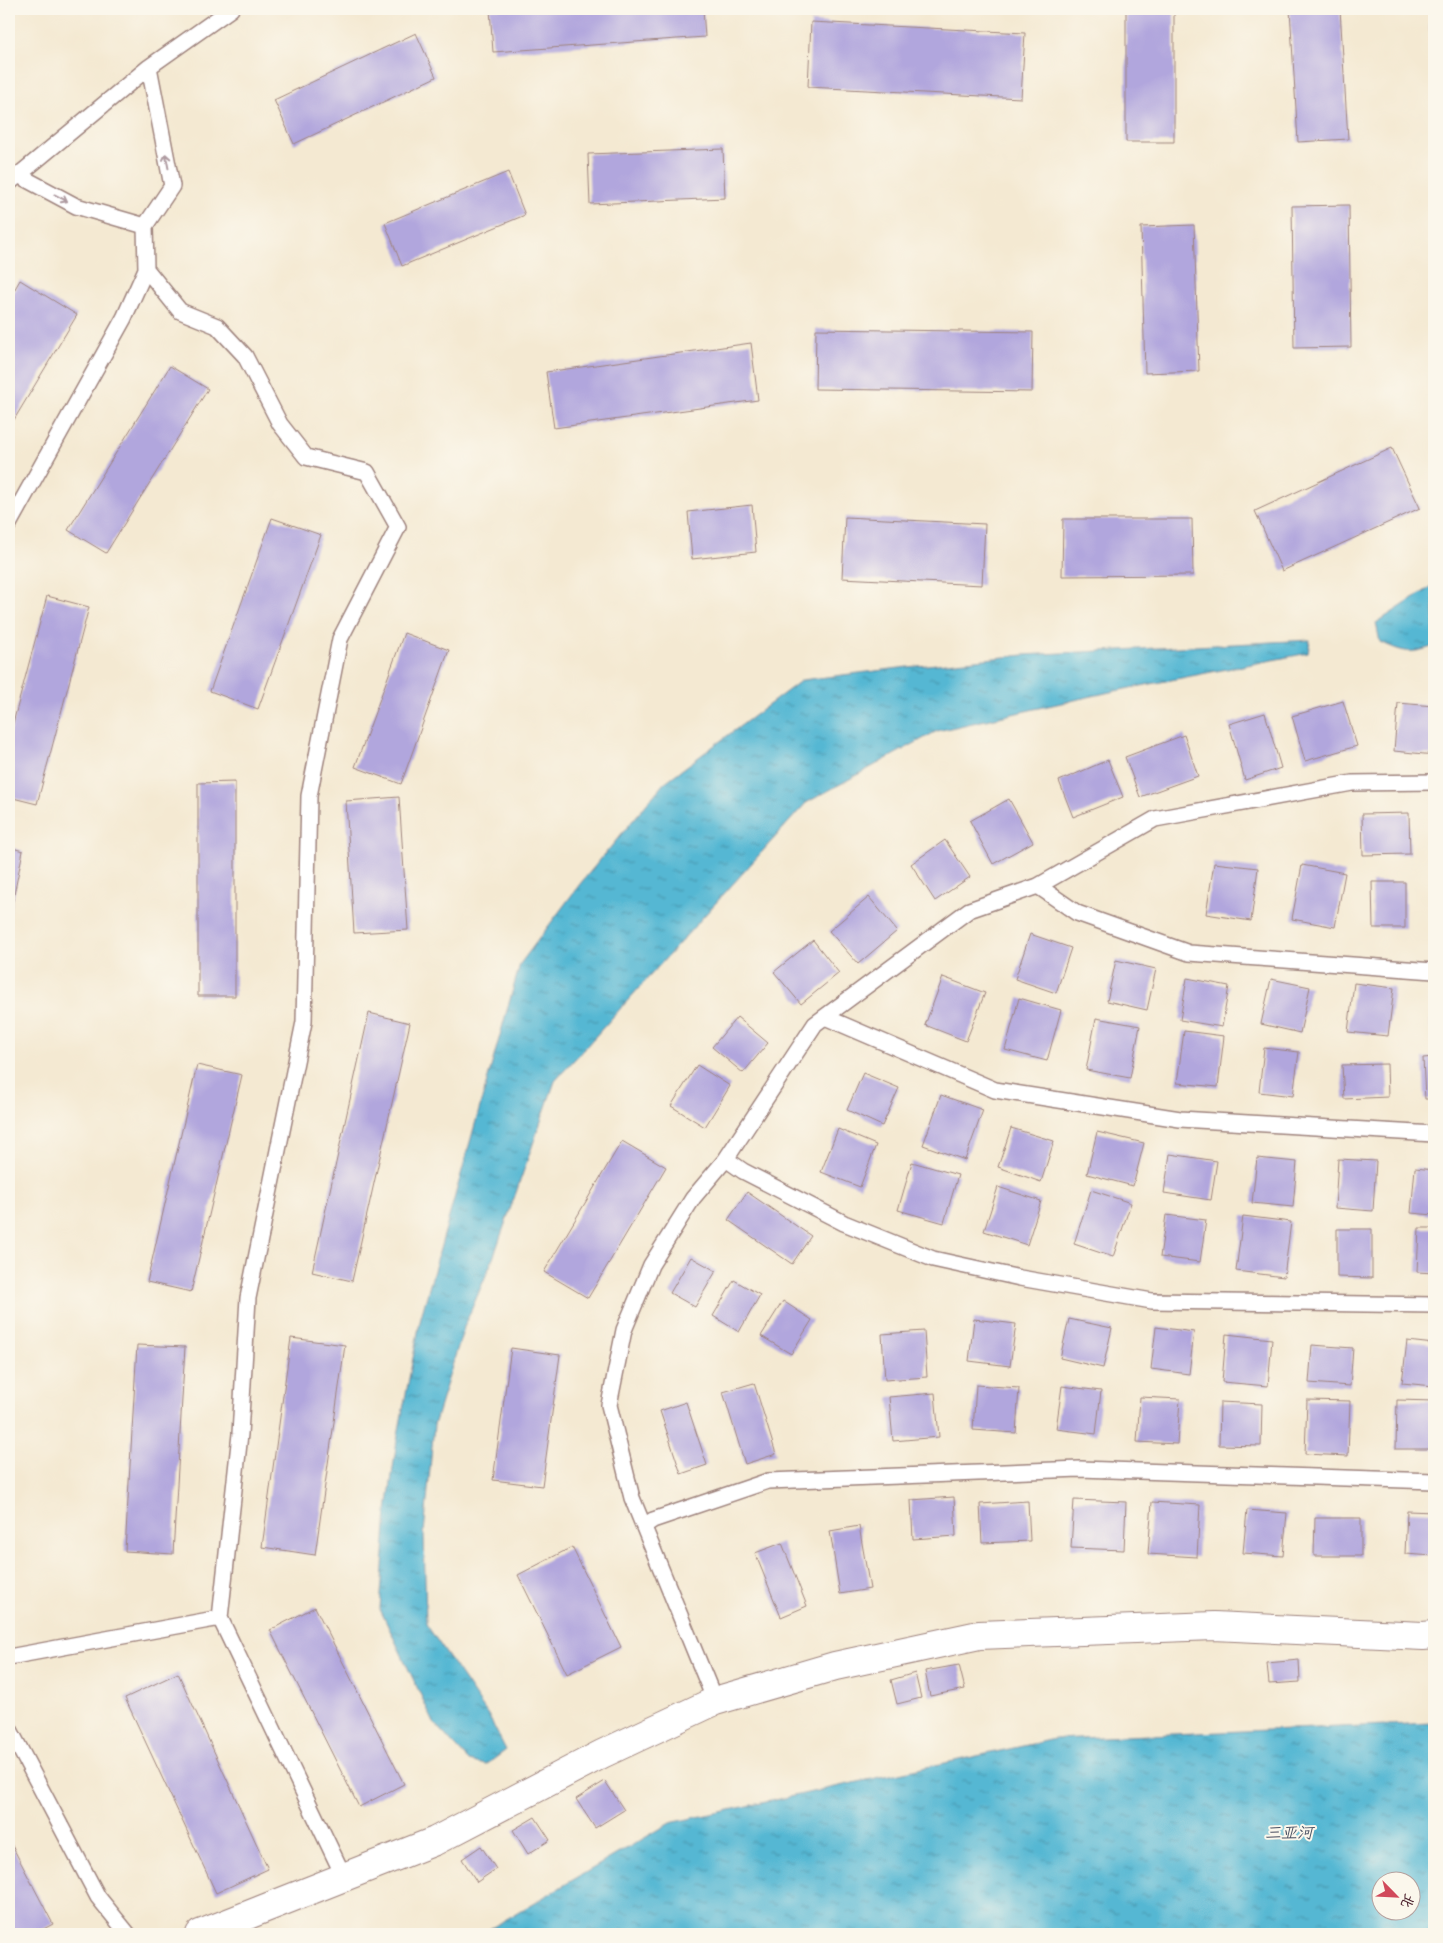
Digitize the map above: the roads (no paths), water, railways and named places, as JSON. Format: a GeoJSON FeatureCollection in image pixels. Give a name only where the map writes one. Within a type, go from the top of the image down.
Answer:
{"type":"FeatureCollection","features":[{"type":"Feature","properties":{"kind":"street"},"geometry":{"type":"LineString","coordinates":[[200,1934],[435,1841],[602,1754],[715,1701],[835,1666],[979,1635],[1214,1626],[1434,1635]]}},
{"type":"Feature","properties":{"kind":"lane"},"geometry":{"type":"LineString","coordinates":[[145,226],[76,206],[13,179],[149,67],[230,9]]}},
{"type":"Feature","properties":{"kind":"lane"},"geometry":{"type":"LineString","coordinates":[[9,524],[124,318],[146,269],[145,226],[172,186],[149,67]]}},
{"type":"Feature","properties":{"kind":"lane"},"geometry":{"type":"LineString","coordinates":[[146,269],[180,311],[218,326],[245,356],[280,424],[306,457],[367,472],[398,527],[340,639],[309,796],[304,1022],[248,1298],[240,1434],[220,1618],[344,1877]]}},
{"type":"Feature","properties":{"kind":"lane"},"geometry":{"type":"LineString","coordinates":[[715,1701],[632,1498],[609,1405],[624,1330],[651,1265],[693,1198],[726,1159],[816,1024],[969,910],[1038,886],[1155,819],[1352,783],[1434,782]]}},
{"type":"Feature","properties":{"kind":"lane"},"geometry":{"type":"LineString","coordinates":[[1038,886],[1077,913],[1189,953],[1434,971]]}},
{"type":"Feature","properties":{"kind":"lane"},"geometry":{"type":"LineString","coordinates":[[824,1018],[995,1090],[1180,1119],[1434,1134]]}},
{"type":"Feature","properties":{"kind":"lane"},"geometry":{"type":"LineString","coordinates":[[726,1159],[742,1171],[844,1223],[933,1259],[1020,1278],[1152,1302],[1434,1305]]}},
{"type":"Feature","properties":{"kind":"lane"},"geometry":{"type":"LineString","coordinates":[[644,1526],[653,1520],[768,1481],[1080,1469],[1434,1481]]}},
{"type":"Feature","properties":{"kind":"lane"},"geometry":{"type":"LineString","coordinates":[[9,1657],[220,1618]]}},
{"type":"Feature","properties":{"kind":"lane"},"geometry":{"type":"LineString","coordinates":[[9,1728],[98,1897],[128,1934]]}},
{"type":"Feature","properties":{"kind":"water"},"geometry":{"type":"Polygon","coordinates":[[[1434,585],[1434,646],[1418,651],[1407,651],[1380,642],[1376,623],[1434,585]]]}},
{"type":"Feature","properties":{"kind":"water"},"geometry":{"type":"Polygon","coordinates":[[[1310,640],[1308,653],[1110,692],[937,731],[806,803],[555,1081],[492,1261],[464,1327],[434,1425],[424,1533],[426,1624],[488,1715],[506,1750],[486,1765],[469,1761],[434,1723],[380,1609],[387,1511],[397,1440],[421,1317],[520,964],[580,884],[664,783],[802,680],[1024,655],[1310,640]]]}},
{"type":"Feature","properties":{"kind":"water","name":"三亚河"},"geometry":{"type":"Polygon","coordinates":[[[1434,1723],[1434,1934],[481,1934],[670,1823],[1055,1739],[1434,1723]]]}}]}
